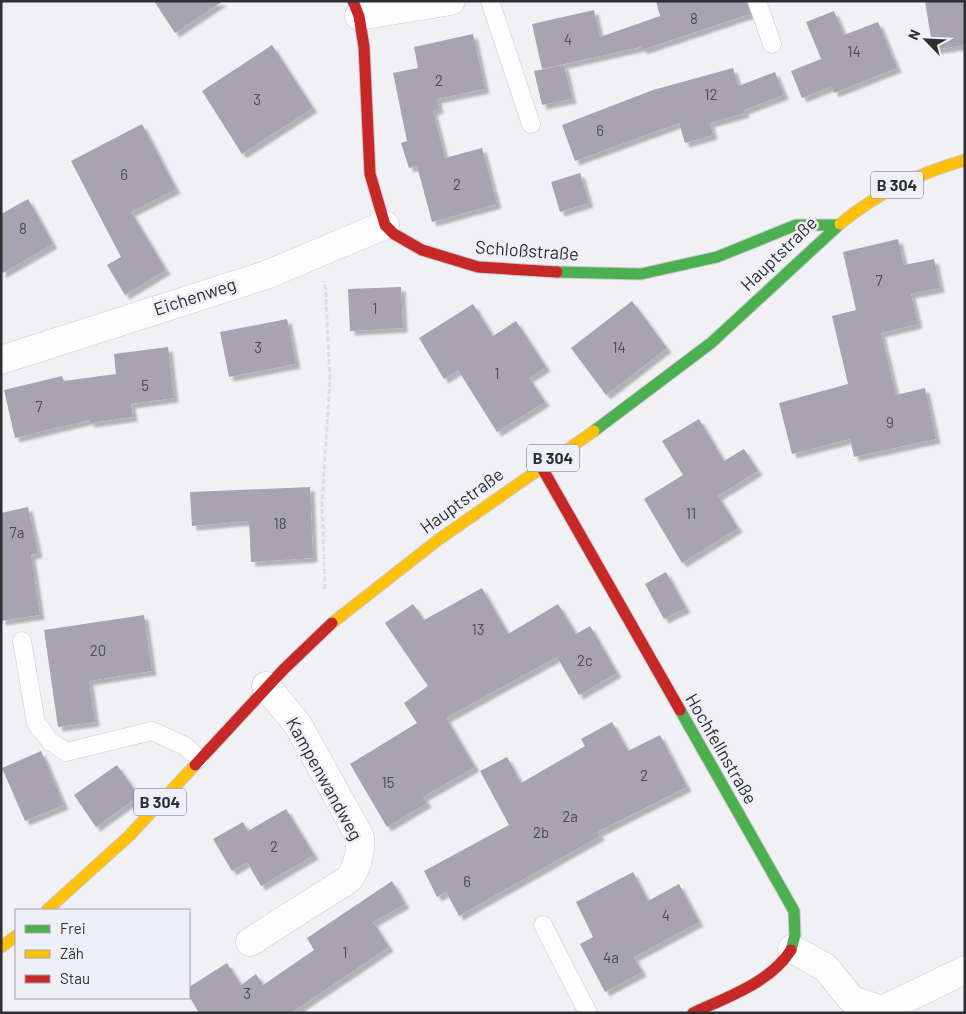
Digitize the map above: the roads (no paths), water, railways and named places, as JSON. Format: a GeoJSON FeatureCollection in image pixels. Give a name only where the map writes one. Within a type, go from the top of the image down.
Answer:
{"type":"FeatureCollection","features":[{"type":"Feature","properties":{"kind":"street"},"geometry":{"type":"LineString","coordinates":[[385,225],[370,174],[364,47],[356,9],[451,1]]}},
{"type":"Feature","properties":{"kind":"street","name":"Hauptstraße"},"geometry":{"type":"LineString","coordinates":[[48,909],[138,826],[266,686],[358,602],[437,540],[671,374],[713,341],[836,225],[884,191],[916,175],[965,160]]}},
{"type":"Feature","properties":{"kind":"street","name":"Schloßstraße"},"geometry":{"type":"LineString","coordinates":[[385,225],[394,234],[422,250],[478,267],[534,272],[641,274],[717,258],[796,225],[836,225]]}},
{"type":"Feature","properties":{"kind":"street","name":"Eichenweg"},"geometry":{"type":"LineString","coordinates":[[1,360],[266,274],[385,225]]}},
{"type":"Feature","properties":{"kind":"street","name":"Hochfellnstraße"},"geometry":{"type":"LineString","coordinates":[[541,466],[794,911],[796,930],[792,949],[779,968],[694,1013]]}},
{"type":"Feature","properties":{"kind":"street","name":"Kampenwandweg"},"geometry":{"type":"LineString","coordinates":[[250,942],[349,878],[357,866],[361,852],[360,838],[298,725],[266,686]]}},
{"type":"Feature","properties":{"kind":"street"},"geometry":{"type":"LineString","coordinates":[[1,947],[15,937]]}},
{"type":"Feature","properties":{"kind":"street"},"geometry":{"type":"LineString","coordinates":[[792,949],[825,967],[852,1000],[882,1010],[965,970]]}},
{"type":"Feature","properties":{"kind":"lane"},"geometry":{"type":"LineString","coordinates":[[490,1],[530,124]]}},
{"type":"Feature","properties":{"kind":"lane"},"geometry":{"type":"LineString","coordinates":[[757,1],[772,44]]}},
{"type":"Feature","properties":{"kind":"lane"},"geometry":{"type":"LineString","coordinates":[[22,641],[36,723],[50,741],[66,752],[152,731],[185,746],[199,759]]}},
{"type":"Feature","properties":{"kind":"lane"},"geometry":{"type":"LineString","coordinates":[[543,925],[588,1013]]}}]}
